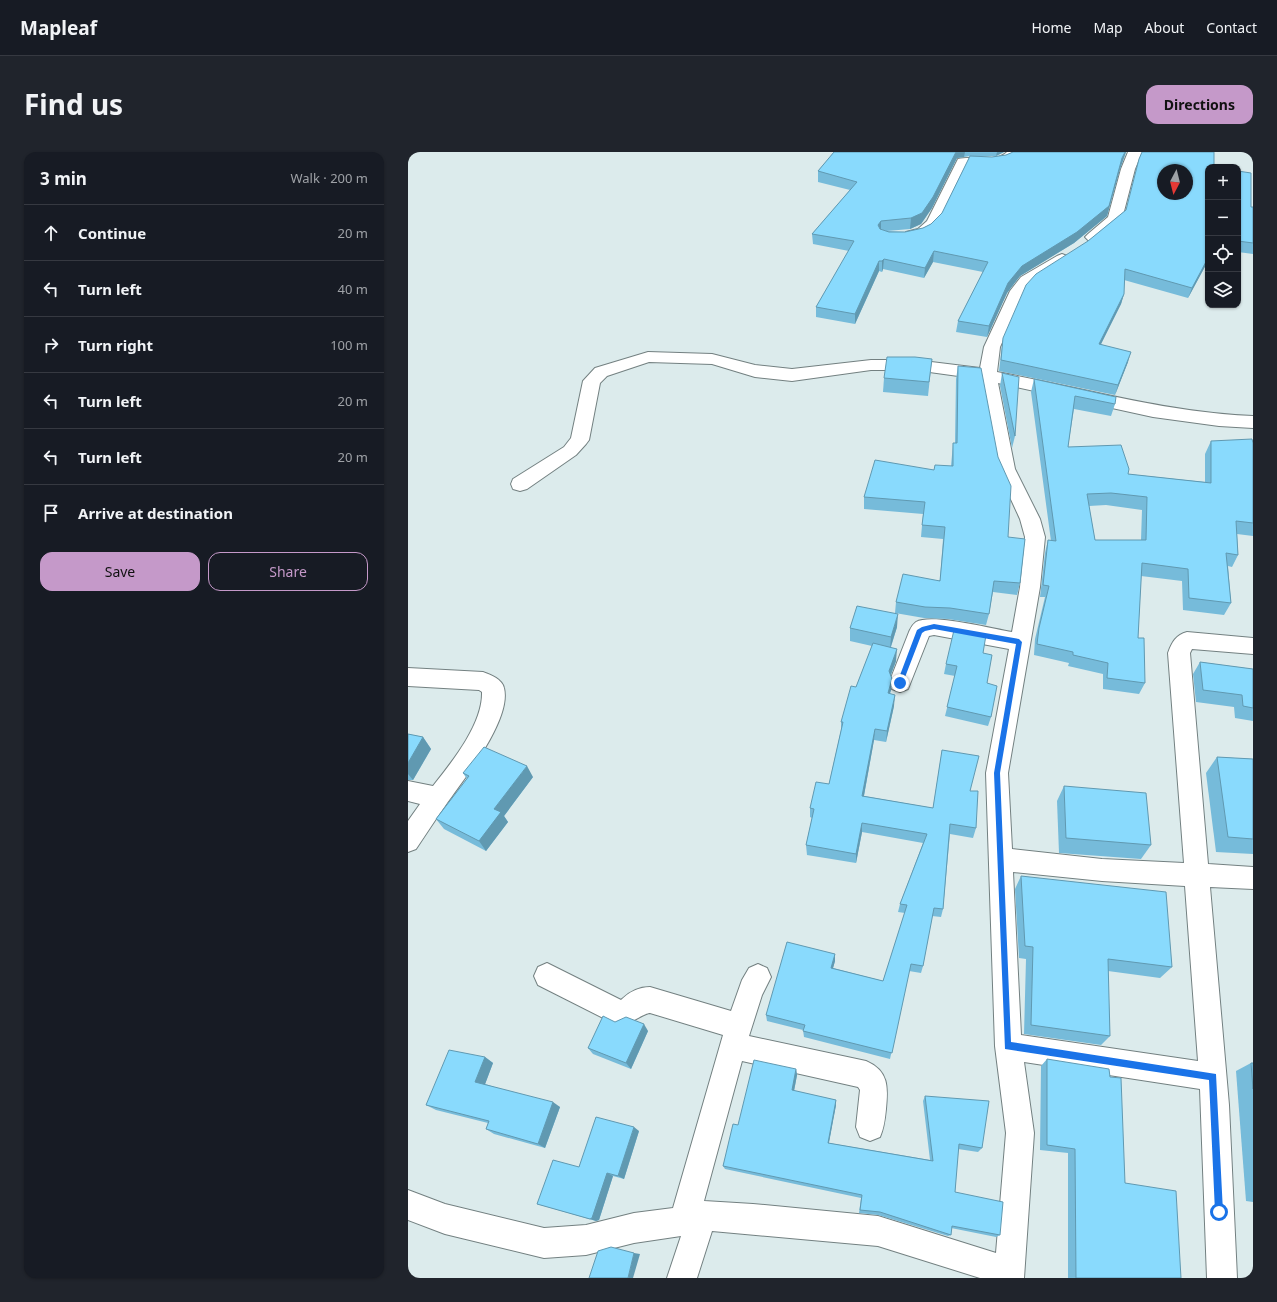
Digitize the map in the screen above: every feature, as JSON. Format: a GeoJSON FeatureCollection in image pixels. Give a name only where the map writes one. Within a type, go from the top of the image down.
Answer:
{"type":"FeatureCollection","features":[{"type":"Feature","properties":{"kind":"street"},"geometry":{"type":"LineString","coordinates":[[894,236],[917,234],[928,229],[933,223],[963,162],[1003,162],[1009,159],[1015,152]]}},
{"type":"Feature","properties":{"kind":"street"},"geometry":{"type":"LineString","coordinates":[[408,1205],[445,1219],[544,1243],[586,1240],[634,1228],[693,1218],[753,1219],[878,1231],[1009,1275],[1020,1132],[1008,1046],[997,773],[1019,642],[1030,587],[1035,537],[1030,519],[1006,469],[988,375],[992,347],[1016,294],[1027,280],[1080,247],[1115,219],[1128,169],[1135,152]]}},
{"type":"Feature","properties":{"kind":"street"},"geometry":{"type":"LineString","coordinates":[[520,484],[570,451],[580,440],[588,395],[595,376],[601,372],[648,357],[712,359],[755,371],[792,375],[871,365],[915,364],[1019,381],[1071,394],[1177,416],[1229,422],[1253,422]]}},
{"type":"Feature","properties":{"kind":"street"},"geometry":{"type":"LineString","coordinates":[[900,683],[919,632],[924,628],[934,627],[1019,642]]}},
{"type":"Feature","properties":{"kind":"street"},"geometry":{"type":"LineString","coordinates":[[1222,1278],[1213,1077],[1180,653],[1181,646],[1187,640],[1253,646]]}},
{"type":"Feature","properties":{"kind":"street"},"geometry":{"type":"LineString","coordinates":[[408,677],[482,681],[492,688],[494,695],[491,711],[476,743],[462,767],[438,797],[408,840]]}},
{"type":"Feature","properties":{"kind":"street"},"geometry":{"type":"LineString","coordinates":[[408,791],[438,797]]}},
{"type":"Feature","properties":{"kind":"street"},"geometry":{"type":"LineString","coordinates":[[1000,859],[1102,870],[1253,878]]}},
{"type":"Feature","properties":{"kind":"street"},"geometry":{"type":"LineString","coordinates":[[547,976],[621,1014],[627,1012],[642,999],[650,1000],[736,1037],[866,1075],[873,1084],[874,1089],[870,1127]]}},
{"type":"Feature","properties":{"kind":"street"},"geometry":{"type":"LineString","coordinates":[[682,1278],[693,1218],[736,1037],[751,989],[758,977]]}},
{"type":"Feature","properties":{"kind":"street"},"geometry":{"type":"LineString","coordinates":[[1008,1046],[1213,1077]]}},
{"type":"Feature","properties":{"kind":"building"},"geometry":{"type":"Polygon","coordinates":[[[834,152],[956,152],[933,197],[922,213],[911,218],[881,221],[878,225],[880,229],[889,232],[905,232],[923,228],[931,224],[942,213],[970,156],[992,157],[1006,155],[1013,152],[1125,152],[1109,206],[1077,232],[1022,266],[1008,283],[989,326],[958,321],[988,262],[934,251],[925,268],[884,259],[879,261],[855,314],[816,307],[854,241],[812,234],[857,182],[818,171],[834,152]]]}},
{"type":"Feature","properties":{"kind":"building"},"geometry":{"type":"Polygon","coordinates":[[[1142,152],[1214,152],[1214,164],[1205,164],[1205,264],[1192,288],[1125,269],[1124,294],[1099,344],[1131,352],[1118,385],[1001,360],[1003,338],[1026,285],[1036,274],[1088,241],[1126,210],[1142,152]]]}},
{"type":"Feature","properties":{"kind":"building"},"geometry":{"type":"Polygon","coordinates":[[[1241,171],[1251,173],[1253,243],[1241,241],[1241,171]]]}},
{"type":"Feature","properties":{"kind":"building"},"geometry":{"type":"Polygon","coordinates":[[[887,357],[915,357],[932,359],[929,382],[884,378],[887,357]]]}},
{"type":"Feature","properties":{"kind":"building"},"geometry":{"type":"Polygon","coordinates":[[[958,366],[981,368],[998,457],[1011,486],[1008,537],[1025,539],[1020,583],[994,581],[989,614],[950,608],[925,607],[896,602],[903,574],[940,581],[945,527],[922,525],[925,502],[864,497],[875,460],[934,470],[935,465],[953,466],[953,443],[957,443],[958,366]]]}},
{"type":"Feature","properties":{"kind":"building"},"geometry":{"type":"Polygon","coordinates":[[[1002,373],[1019,377],[1015,436],[1002,373]]]}},
{"type":"Feature","properties":{"kind":"building"},"geometry":{"type":"Polygon","coordinates":[[[1034,379],[1116,397],[1115,404],[1075,396],[1068,447],[1121,445],[1129,469],[1128,474],[1211,483],[1211,441],[1252,439],[1253,523],[1236,521],[1238,555],[1226,553],[1231,603],[1189,598],[1188,569],[1142,563],[1138,638],[1144,638],[1145,683],[1107,678],[1108,663],[1073,655],[1073,652],[1037,644],[1039,628],[1049,586],[1043,585],[1048,540],[1056,541],[1034,379]],[[1111,493],[1087,494],[1095,540],[1146,540],[1147,497],[1111,493]]]}},
{"type":"Feature","properties":{"kind":"building"},"geometry":{"type":"Polygon","coordinates":[[[857,606],[898,614],[891,637],[850,628],[857,606]]]}},
{"type":"Feature","properties":{"kind":"building"},"geometry":{"type":"Polygon","coordinates":[[[954,630],[986,635],[983,653],[992,655],[987,683],[997,686],[991,717],[947,707],[957,666],[946,664],[954,630]]]}},
{"type":"Feature","properties":{"kind":"building"},"geometry":{"type":"Polygon","coordinates":[[[873,643],[897,649],[889,671],[892,679],[888,693],[895,695],[887,731],[875,729],[862,796],[933,808],[942,750],[979,756],[970,791],[978,791],[976,828],[950,824],[943,909],[934,908],[923,966],[911,964],[892,1053],[803,1031],[805,1025],[766,1015],[787,942],[835,954],[831,968],[883,981],[907,905],[900,904],[927,834],[862,823],[856,854],[806,845],[814,809],[810,808],[816,782],[829,784],[843,722],[841,722],[851,686],[856,687],[873,643]]]}},
{"type":"Feature","properties":{"kind":"building"},"geometry":{"type":"Polygon","coordinates":[[[1200,662],[1253,669],[1253,708],[1243,706],[1242,695],[1203,690],[1200,662]]]}},
{"type":"Feature","properties":{"kind":"building"},"geometry":{"type":"Polygon","coordinates":[[[408,734],[423,737],[408,763],[408,734]]]}},
{"type":"Feature","properties":{"kind":"building"},"geometry":{"type":"Polygon","coordinates":[[[484,747],[527,766],[494,809],[501,812],[479,841],[436,819],[469,776],[463,773],[484,747]]]}},
{"type":"Feature","properties":{"kind":"building"},"geometry":{"type":"Polygon","coordinates":[[[1217,757],[1253,759],[1253,839],[1228,837],[1217,757]]]}},
{"type":"Feature","properties":{"kind":"building"},"geometry":{"type":"Polygon","coordinates":[[[1064,786],[1146,793],[1151,845],[1066,838],[1064,786]]]}},
{"type":"Feature","properties":{"kind":"building"},"geometry":{"type":"Polygon","coordinates":[[[1021,876],[1166,892],[1172,967],[1108,959],[1110,1036],[1031,1025],[1033,947],[1025,946],[1021,876]]]}},
{"type":"Feature","properties":{"kind":"building"},"geometry":{"type":"Polygon","coordinates":[[[603,1016],[615,1022],[626,1017],[644,1024],[626,1063],[588,1048],[603,1016]]]}},
{"type":"Feature","properties":{"kind":"building"},"geometry":{"type":"Polygon","coordinates":[[[449,1050],[485,1057],[475,1082],[553,1102],[538,1144],[486,1129],[489,1121],[426,1105],[449,1050]]]}},
{"type":"Feature","properties":{"kind":"building"},"geometry":{"type":"Polygon","coordinates":[[[1047,1059],[1109,1069],[1110,1077],[1121,1078],[1125,1183],[1176,1191],[1181,1278],[1076,1278],[1075,1149],[1047,1145],[1047,1059]]]}},
{"type":"Feature","properties":{"kind":"building"},"geometry":{"type":"Polygon","coordinates":[[[754,1060],[796,1069],[792,1090],[836,1100],[828,1143],[933,1161],[925,1096],[989,1101],[982,1148],[959,1144],[955,1192],[1003,1202],[1000,1235],[952,1226],[951,1235],[880,1212],[860,1210],[862,1195],[723,1166],[733,1124],[738,1125],[754,1060]]]}},
{"type":"Feature","properties":{"kind":"building"},"geometry":{"type":"Polygon","coordinates":[[[1251,1063],[1253,1063],[1253,1089],[1251,1063]]]}},
{"type":"Feature","properties":{"kind":"building"},"geometry":{"type":"Polygon","coordinates":[[[596,1117],[634,1127],[618,1176],[607,1173],[592,1218],[590,1219],[537,1204],[553,1160],[579,1167],[596,1117]]]}},
{"type":"Feature","properties":{"kind":"building"},"geometry":{"type":"Polygon","coordinates":[[[611,1247],[634,1253],[628,1278],[589,1278],[598,1251],[611,1247]]]}},
{"type":"Feature","properties":{"kind":"route"},"geometry":{"type":"LineString","coordinates":[[900,683],[919,632],[924,628],[934,627],[1019,642],[997,773],[1008,1046],[1213,1077],[1219,1212]]}}]}
